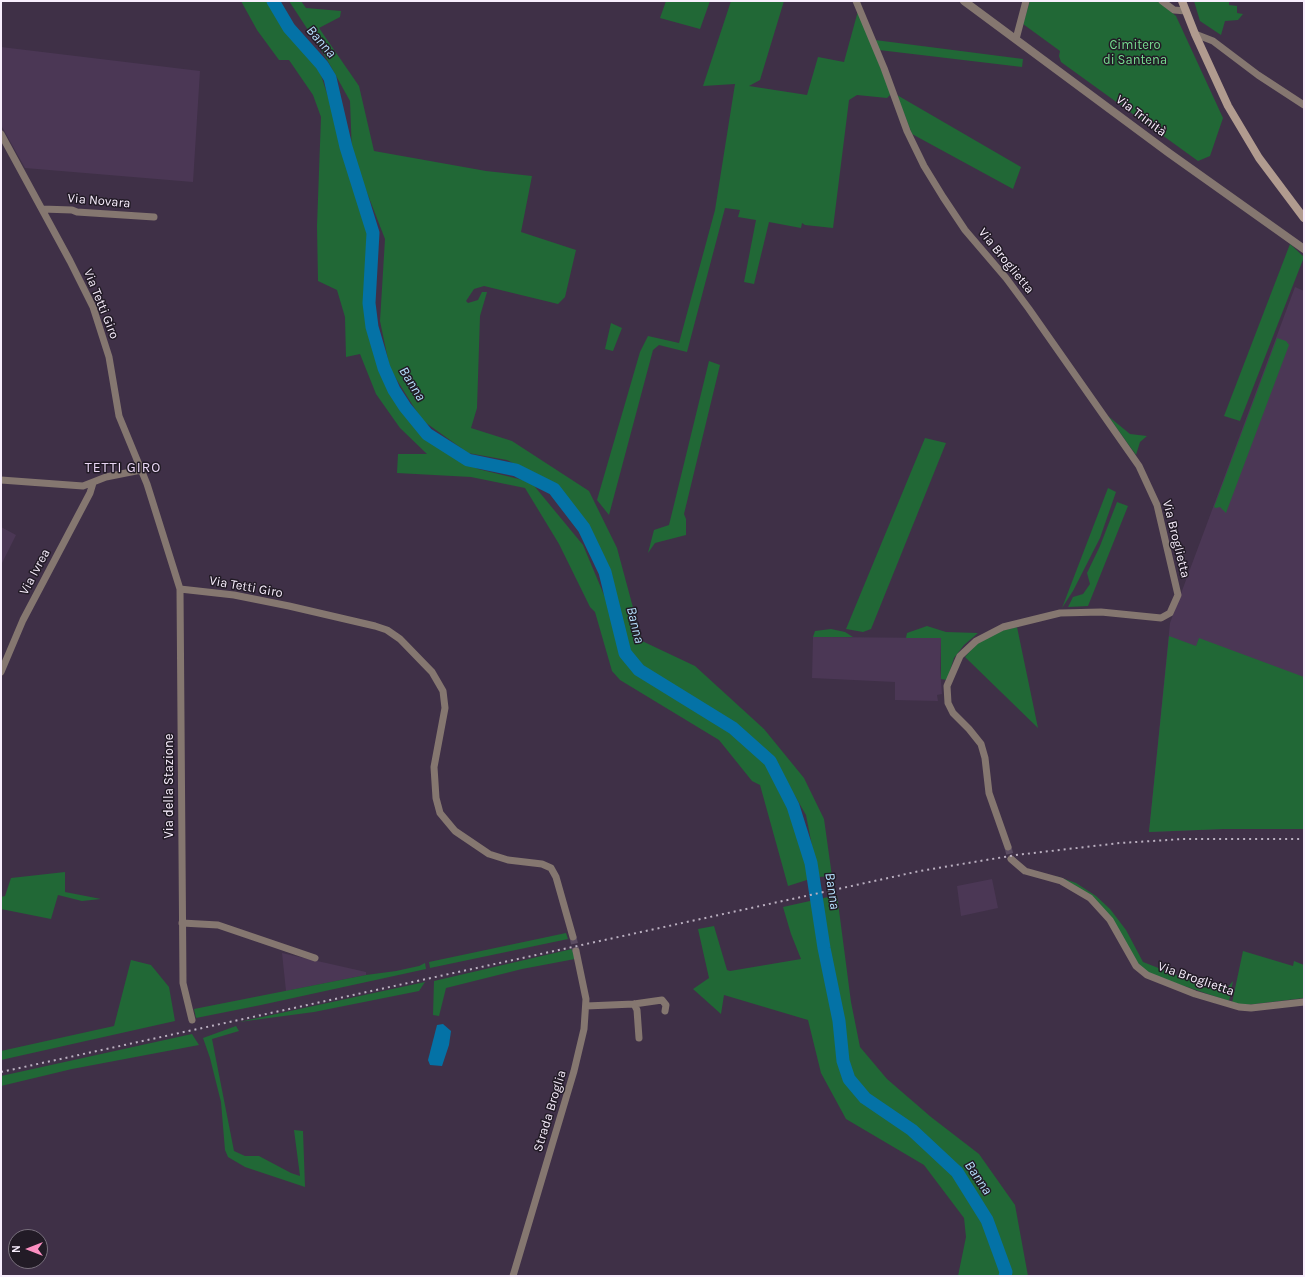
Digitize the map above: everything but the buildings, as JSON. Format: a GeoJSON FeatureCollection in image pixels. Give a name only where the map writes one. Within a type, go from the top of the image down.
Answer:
{"type":"FeatureCollection","features":[{"type":"Feature","properties":{"kind":"main road"},"geometry":{"type":"LineString","coordinates":[[1182,1],[1195,34],[1228,106],[1259,158],[1304,218]]}},
{"type":"Feature","properties":{"kind":"street","name":"Via Broglietta"},"geometry":{"type":"LineString","coordinates":[[856,1],[908,131],[924,166],[966,230],[1006,278],[1029,309],[1139,466],[1157,505],[1178,594],[1170,613],[1162,618],[1102,612],[1054,614],[1003,627],[976,642],[960,656],[947,686],[948,703],[953,713],[981,744],[985,758],[990,793],[1008,847]]}},
{"type":"Feature","properties":{"kind":"street","name":"Via Trinità"},"geometry":{"type":"LineString","coordinates":[[964,1],[1017,36],[1304,250]]}},
{"type":"Feature","properties":{"kind":"street"},"geometry":{"type":"LineString","coordinates":[[1017,36],[1026,1]]}},
{"type":"Feature","properties":{"kind":"street"},"geometry":{"type":"LineString","coordinates":[[1162,1],[1174,10],[1186,11]]}},
{"type":"Feature","properties":{"kind":"street"},"geometry":{"type":"LineString","coordinates":[[1195,34],[1213,41],[1258,75],[1304,105]]}},
{"type":"Feature","properties":{"kind":"street","name":"Via Tetti Giro"},"geometry":{"type":"LineString","coordinates":[[1,134],[70,261],[98,322],[109,358],[119,416],[155,509],[180,589],[234,595],[296,608],[375,626],[387,630],[400,639],[432,672],[443,691],[445,708],[444,720],[434,767],[436,798],[440,813],[455,831],[489,854],[508,860],[542,864],[551,868],[556,877],[573,937]]}},
{"type":"Feature","properties":{"kind":"street","name":"Via Novara"},"geometry":{"type":"LineString","coordinates":[[42,209],[154,217]]}},
{"type":"Feature","properties":{"kind":"street"},"geometry":{"type":"LineString","coordinates":[[1,480],[83,486],[106,476],[141,470]]}},
{"type":"Feature","properties":{"kind":"street","name":"Via Ivrea"},"geometry":{"type":"LineString","coordinates":[[1,672],[23,620],[90,493],[92,483]]}},
{"type":"Feature","properties":{"kind":"street","name":"Via della Stazione"},"geometry":{"type":"LineString","coordinates":[[180,589],[182,984],[192,1020]]}},
{"type":"Feature","properties":{"kind":"street","name":"Via Broglietta"},"geometry":{"type":"LineString","coordinates":[[1011,859],[1025,871],[1061,881],[1090,898],[1110,920],[1136,966],[1147,975],[1195,994],[1239,1007],[1251,1008],[1304,1002]]}},
{"type":"Feature","properties":{"kind":"street"},"geometry":{"type":"LineString","coordinates":[[182,923],[218,925],[315,958]]}},
{"type":"Feature","properties":{"kind":"street","name":"Strada Broglia"},"geometry":{"type":"LineString","coordinates":[[513,1276],[574,1071],[584,1029],[586,1006],[585,990],[576,951]]}},
{"type":"Feature","properties":{"kind":"street"},"geometry":{"type":"LineString","coordinates":[[586,1006],[634,1004],[662,1000],[666,1005],[665,1011]]}},
{"type":"Feature","properties":{"kind":"street"},"geometry":{"type":"LineString","coordinates":[[634,1004],[637,1010],[639,1038]]}},
{"type":"Feature","properties":{"kind":"shaded area"},"geometry":{"type":"Polygon","coordinates":[[[1,47],[200,71],[193,182],[25,168],[1,125],[1,47]]]}},
{"type":"Feature","properties":{"kind":"shaded area"},"geometry":{"type":"Polygon","coordinates":[[[1295,287],[1304,291],[1304,829],[1224,829],[1149,832],[1170,623],[1295,287]]]}},
{"type":"Feature","properties":{"kind":"shaded area"},"geometry":{"type":"Polygon","coordinates":[[[1,527],[16,535],[1,565],[1,527]]]}},
{"type":"Feature","properties":{"kind":"shaded area"},"geometry":{"type":"Polygon","coordinates":[[[813,637],[941,638],[940,669],[942,694],[937,695],[938,701],[895,700],[895,682],[812,678],[813,637]]]}},
{"type":"Feature","properties":{"kind":"shaded area"},"geometry":{"type":"Polygon","coordinates":[[[992,879],[998,908],[961,916],[957,886],[992,879]]]}},
{"type":"Feature","properties":{"kind":"shaded area"},"geometry":{"type":"Polygon","coordinates":[[[282,953],[366,972],[366,975],[286,991],[282,953]]]}},
{"type":"Feature","properties":{"kind":"green space"},"geometry":{"type":"Polygon","coordinates":[[[241,1],[271,1],[289,32],[319,69],[339,130],[346,166],[365,213],[371,250],[367,292],[367,331],[380,371],[400,409],[423,435],[462,461],[478,469],[531,482],[583,545],[607,602],[621,656],[637,673],[729,730],[764,760],[791,805],[810,879],[788,886],[760,785],[752,781],[719,740],[620,680],[612,671],[595,612],[590,607],[559,544],[525,488],[471,477],[397,473],[398,454],[427,454],[400,428],[376,394],[360,354],[346,357],[345,317],[337,290],[318,281],[317,226],[321,117],[313,95],[289,60],[279,60],[257,30],[241,1]]]}},
{"type":"Feature","properties":{"kind":"green space"},"geometry":{"type":"Polygon","coordinates":[[[289,1],[301,1],[306,8],[341,11],[340,17],[319,28],[359,86],[374,151],[486,171],[532,176],[521,232],[576,250],[565,297],[558,304],[484,286],[474,289],[466,301],[468,303],[478,300],[482,292],[487,292],[480,316],[477,408],[471,428],[512,441],[589,491],[617,548],[642,641],[695,666],[764,729],[804,778],[824,819],[832,876],[818,877],[806,815],[774,760],[739,726],[644,668],[630,652],[611,572],[589,528],[557,485],[507,460],[468,453],[422,420],[390,369],[380,321],[385,239],[352,154],[350,101],[325,56],[289,1]]]}},
{"type":"Feature","properties":{"kind":"green space"},"geometry":{"type":"Polygon","coordinates":[[[666,1],[710,1],[700,29],[660,18],[666,1]]]}},
{"type":"Feature","properties":{"kind":"green space"},"geometry":{"type":"Polygon","coordinates":[[[731,1],[784,1],[760,80],[749,86],[807,95],[818,57],[844,62],[858,11],[891,94],[887,98],[857,95],[849,100],[833,228],[805,225],[802,223],[801,228],[769,222],[754,284],[744,282],[756,220],[738,217],[740,210],[725,208],[687,352],[659,345],[653,350],[609,515],[597,500],[640,352],[648,336],[679,343],[715,210],[735,84],[703,86],[731,1]]]}},
{"type":"Feature","properties":{"kind":"green space","name":"Cimitero di Santena"},"geometry":{"type":"Polygon","coordinates":[[[1030,1],[1158,1],[1176,16],[1223,118],[1210,156],[1198,161],[1061,62],[1059,56],[1060,51],[1023,24],[1030,1]]]}},
{"type":"Feature","properties":{"kind":"green space"},"geometry":{"type":"Polygon","coordinates":[[[1194,1],[1229,1],[1229,5],[1237,6],[1237,13],[1243,14],[1238,20],[1225,21],[1221,35],[1200,21],[1194,1]]]}},
{"type":"Feature","properties":{"kind":"green space"},"geometry":{"type":"Polygon","coordinates":[[[875,40],[1023,59],[1022,67],[879,50],[875,40]]]}},
{"type":"Feature","properties":{"kind":"green space"},"geometry":{"type":"Polygon","coordinates":[[[897,95],[1021,167],[1013,189],[912,134],[897,95]]]}},
{"type":"Feature","properties":{"kind":"green space"},"geometry":{"type":"Polygon","coordinates":[[[1290,244],[1304,257],[1240,421],[1224,416],[1290,244]]]}},
{"type":"Feature","properties":{"kind":"green space"},"geometry":{"type":"Polygon","coordinates":[[[611,323],[622,328],[613,351],[605,349],[611,323]]]}},
{"type":"Feature","properties":{"kind":"green space"},"geometry":{"type":"Polygon","coordinates":[[[1277,338],[1286,341],[1289,345],[1226,513],[1220,507],[1214,507],[1277,338]]]}},
{"type":"Feature","properties":{"kind":"green space"},"geometry":{"type":"Polygon","coordinates":[[[709,361],[720,365],[684,514],[686,519],[686,535],[655,543],[648,553],[654,530],[669,525],[709,361]]]}},
{"type":"Feature","properties":{"kind":"green space"},"geometry":{"type":"Polygon","coordinates":[[[1108,416],[1130,434],[1147,436],[1140,442],[1136,455],[1108,416]]]}},
{"type":"Feature","properties":{"kind":"green space"},"geometry":{"type":"Polygon","coordinates":[[[925,438],[946,443],[871,629],[863,632],[846,629],[925,438]]]}},
{"type":"Feature","properties":{"kind":"green space"},"geometry":{"type":"Polygon","coordinates":[[[1108,488],[1116,492],[1100,538],[1073,591],[1062,608],[1108,488]]]}},
{"type":"Feature","properties":{"kind":"green space"},"geometry":{"type":"Polygon","coordinates":[[[1117,502],[1128,506],[1088,606],[1068,607],[1073,597],[1083,594],[1090,584],[1087,573],[1100,546],[1117,502]]]}},
{"type":"Feature","properties":{"kind":"green space"},"geometry":{"type":"Polygon","coordinates":[[[927,626],[946,632],[978,633],[964,645],[954,658],[947,680],[941,679],[941,638],[906,638],[907,633],[927,626]]]}},
{"type":"Feature","properties":{"kind":"green space"},"geometry":{"type":"Polygon","coordinates":[[[1017,627],[1038,728],[965,657],[978,642],[996,632],[1017,627]]]}},
{"type":"Feature","properties":{"kind":"green space"},"geometry":{"type":"Polygon","coordinates":[[[831,629],[845,632],[853,637],[813,637],[815,631],[831,629]]]}},
{"type":"Feature","properties":{"kind":"green space"},"geometry":{"type":"Polygon","coordinates":[[[1169,636],[1196,646],[1199,638],[1304,677],[1304,829],[1224,829],[1149,832],[1169,636]]]}},
{"type":"Feature","properties":{"kind":"green space"},"geometry":{"type":"Polygon","coordinates":[[[65,872],[65,892],[101,899],[82,901],[58,895],[51,919],[1,909],[1,897],[5,896],[11,878],[65,872]]]}},
{"type":"Feature","properties":{"kind":"green space"},"geometry":{"type":"Polygon","coordinates":[[[1056,876],[1076,883],[1096,896],[1110,909],[1126,930],[1143,962],[1184,978],[1227,988],[1233,981],[1229,1001],[1148,974],[1142,969],[1094,900],[1056,876]]]}},
{"type":"Feature","properties":{"kind":"green space"},"geometry":{"type":"Polygon","coordinates":[[[837,895],[851,1002],[860,1047],[887,1079],[931,1117],[979,1154],[1015,1205],[1028,1276],[958,1276],[966,1237],[964,1218],[924,1165],[846,1119],[821,1073],[808,1020],[724,995],[721,1014],[693,989],[709,978],[698,929],[714,926],[727,970],[730,971],[801,959],[791,934],[783,907],[837,895]]]}},
{"type":"Feature","properties":{"kind":"green space"},"geometry":{"type":"Polygon","coordinates":[[[566,933],[568,939],[430,968],[429,962],[566,933]]]}},
{"type":"Feature","properties":{"kind":"green space"},"geometry":{"type":"Polygon","coordinates":[[[572,949],[575,959],[522,969],[446,988],[439,1016],[433,1015],[434,981],[572,949]]]}},
{"type":"Feature","properties":{"kind":"green space"},"geometry":{"type":"Polygon","coordinates":[[[1243,951],[1293,966],[1294,961],[1304,965],[1304,998],[1247,1005],[1232,1003],[1243,951]]]}},
{"type":"Feature","properties":{"kind":"green space"},"geometry":{"type":"Polygon","coordinates":[[[131,960],[151,965],[169,987],[175,1021],[1,1060],[1,1051],[114,1026],[131,960]]]}},
{"type":"Feature","properties":{"kind":"green space"},"geometry":{"type":"Polygon","coordinates":[[[425,963],[426,969],[196,1018],[194,1009],[366,975],[396,971],[419,966],[425,963]]]}},
{"type":"Feature","properties":{"kind":"green space"},"geometry":{"type":"Polygon","coordinates":[[[425,982],[419,991],[314,1012],[239,1022],[425,982]]]}},
{"type":"Feature","properties":{"kind":"green space"},"geometry":{"type":"Polygon","coordinates":[[[236,1026],[239,1031],[212,1039],[234,1151],[245,1156],[259,1156],[291,1173],[300,1176],[294,1130],[303,1131],[305,1187],[245,1167],[228,1157],[225,1150],[221,1102],[210,1058],[203,1038],[236,1026]]]}},
{"type":"Feature","properties":{"kind":"green space"},"geometry":{"type":"Polygon","coordinates":[[[192,1034],[199,1045],[72,1069],[1,1086],[1,1076],[192,1034]]]}},
{"type":"Feature","properties":{"kind":"water"},"geometry":{"type":"Polygon","coordinates":[[[443,1024],[451,1031],[449,1045],[442,1066],[430,1065],[428,1060],[437,1025],[443,1024]]]}},
{"type":"Feature","properties":{"kind":"waterway","name":"Banna"},"geometry":{"type":"LineString","coordinates":[[273,1],[289,28],[322,65],[330,78],[346,147],[373,233],[369,303],[372,327],[384,368],[394,390],[405,407],[427,434],[468,460],[516,470],[554,489],[584,528],[605,572],[625,653],[639,670],[733,728],[770,761],[793,806],[811,863],[824,948],[839,1021],[843,1061],[849,1079],[865,1098],[912,1130],[957,1172],[987,1220],[1006,1272],[1005,1276]]}},
{"type":"Feature","properties":{"kind":"tunnel"},"geometry":{"type":"LineString","coordinates":[[1008,847],[1011,859]]}},
{"type":"Feature","properties":{"kind":"tunnel"},"geometry":{"type":"LineString","coordinates":[[573,937],[576,951]]}},
{"type":"Feature","properties":{"kind":"railway"},"geometry":{"type":"LineString","coordinates":[[1,1072],[920,871],[1016,855],[1120,843],[1183,839],[1304,839]]}},
{"type":"Feature","properties":{"kind":"district","name":"TETTI GIRO"},"geometry":{"type":"Point","coordinates":[123,468]}}]}
